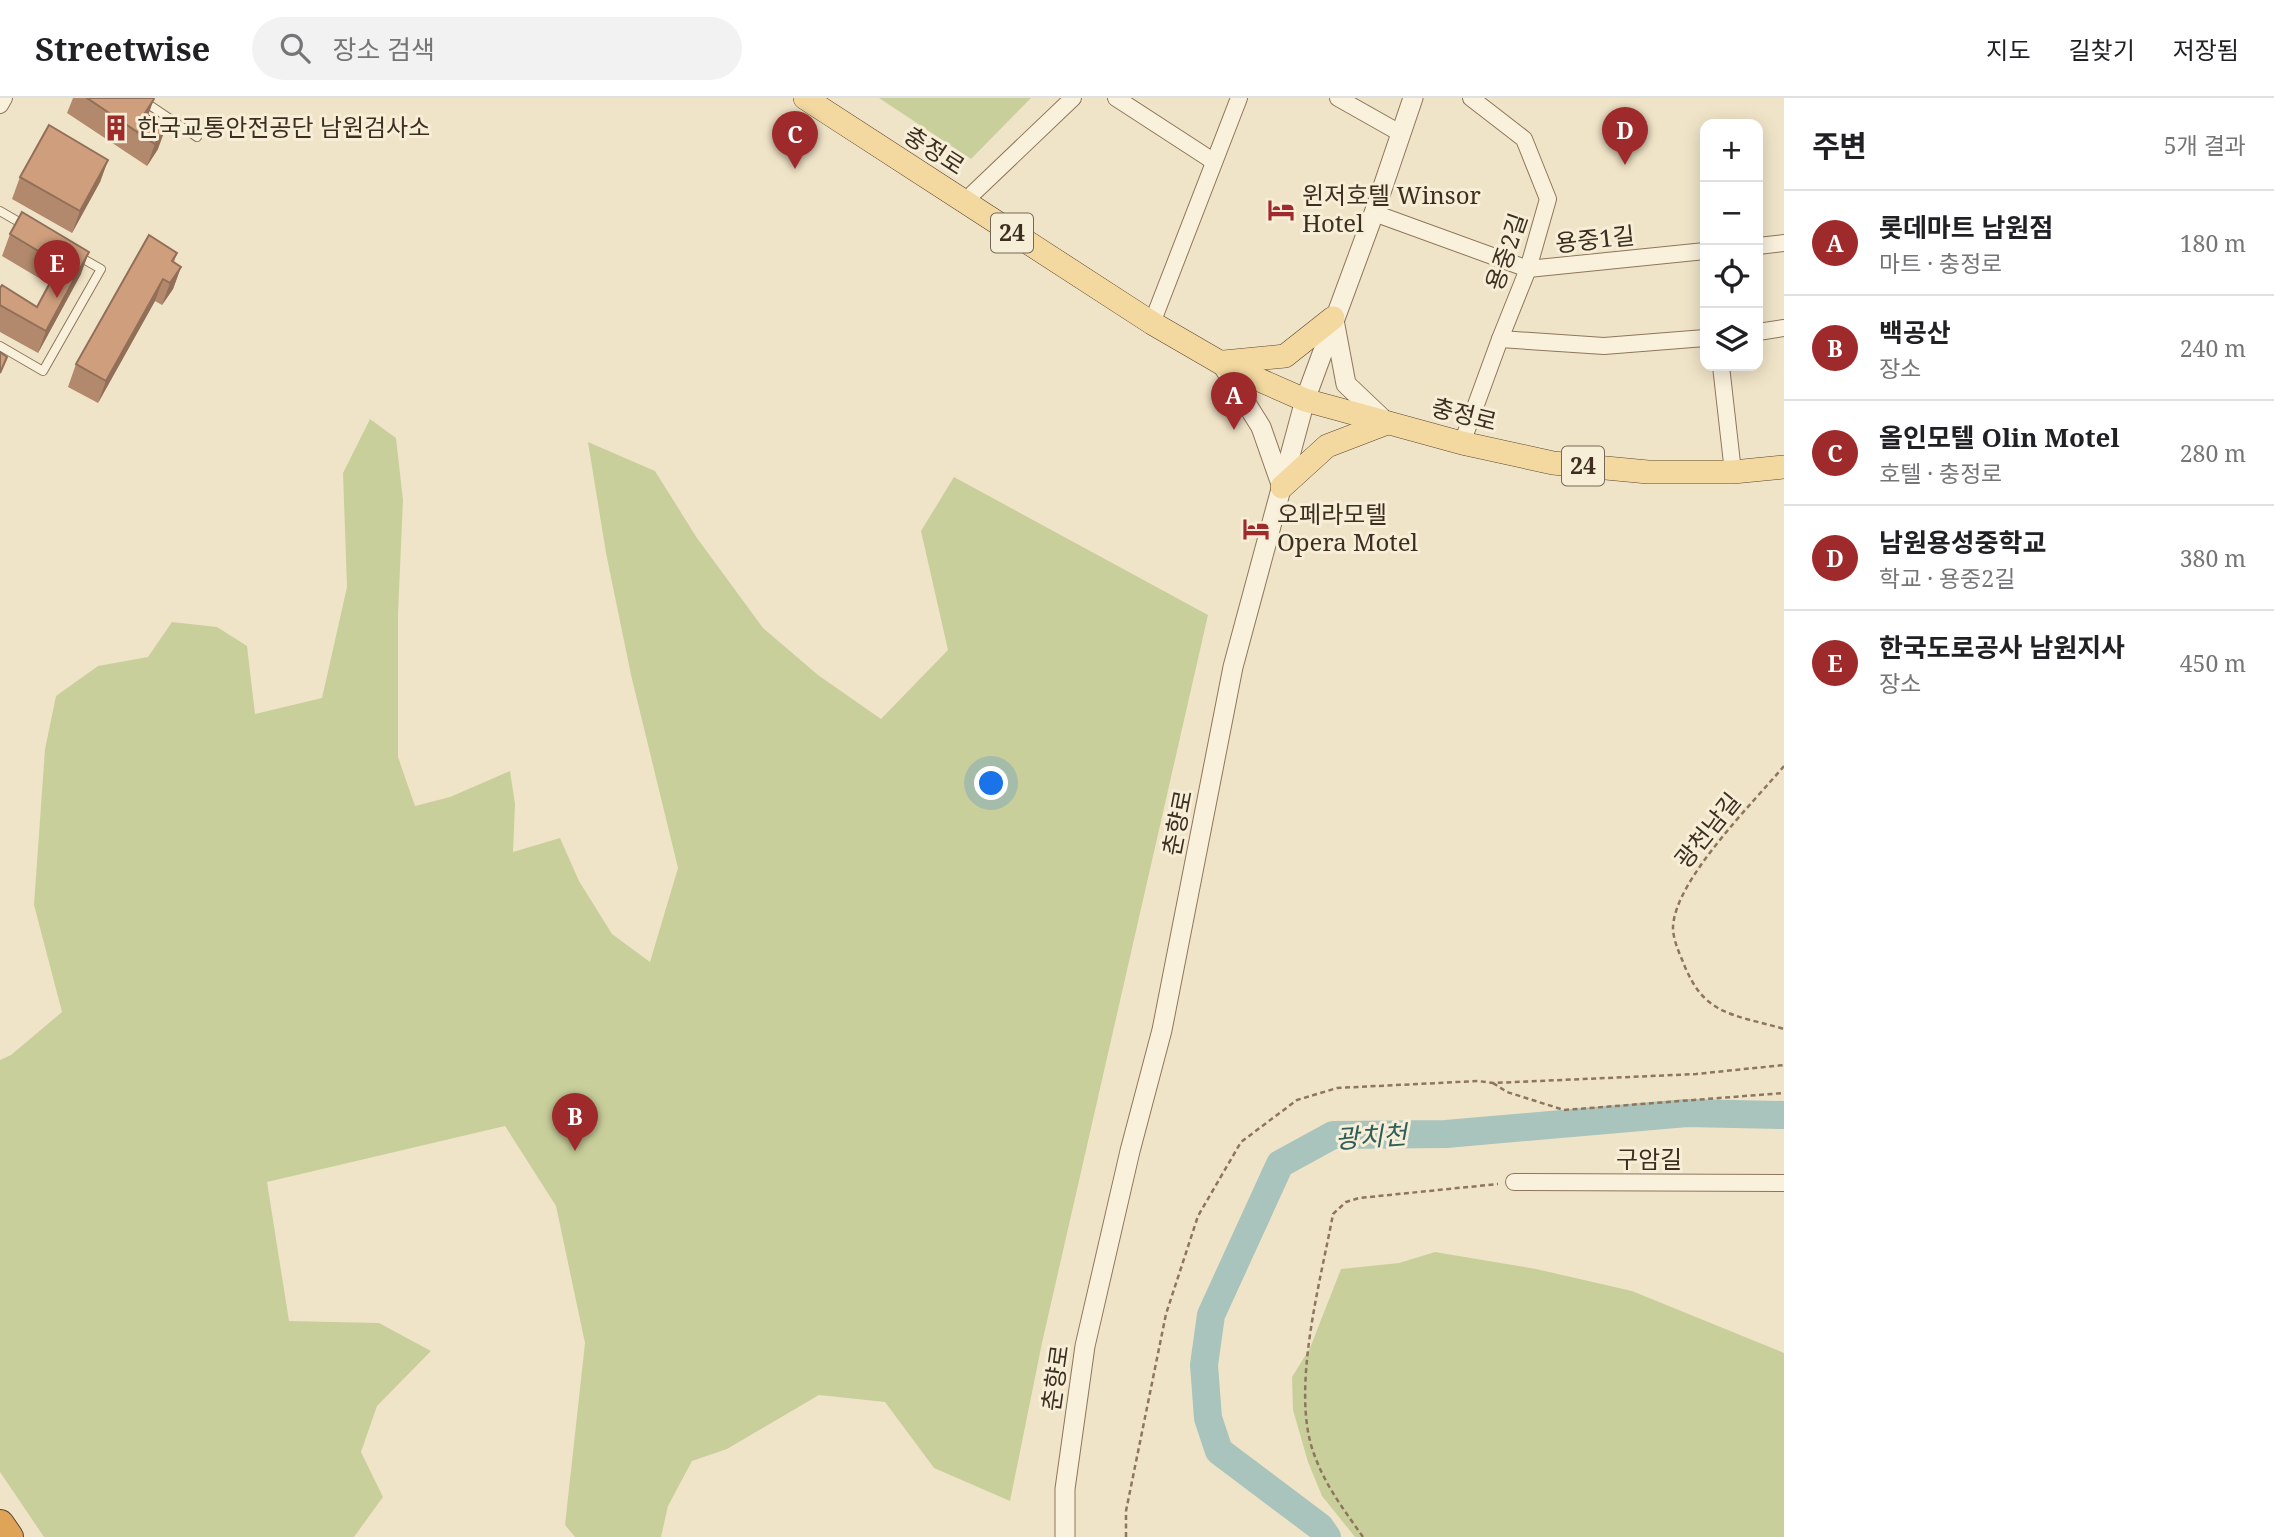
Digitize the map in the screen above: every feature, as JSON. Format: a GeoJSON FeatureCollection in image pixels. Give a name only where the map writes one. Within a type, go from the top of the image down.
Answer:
{"type":"FeatureCollection","features":[{"type":"Feature","properties":{"kind":"highway"},"geometry":{"type":"LineString","coordinates":[[0,1524],[9,1537]]}},
{"type":"Feature","properties":{"kind":"main road","name":"충정로"},"geometry":{"type":"LineString","coordinates":[[806,98],[1152,323],[1222,363],[1305,400],[1462,443],[1553,463],[1647,472],[1733,472],[1784,467]]}},
{"type":"Feature","properties":{"kind":"main road"},"geometry":{"type":"LineString","coordinates":[[1222,363],[1285,356],[1333,318]]}},
{"type":"Feature","properties":{"kind":"main road"},"geometry":{"type":"LineString","coordinates":[[1282,487],[1327,446],[1387,423]]}},
{"type":"Feature","properties":{"kind":"street"},"geometry":{"type":"LineString","coordinates":[[0,105],[4,98]]}},
{"type":"Feature","properties":{"kind":"street","name":"충정로"},"geometry":{"type":"LineString","coordinates":[[964,202],[1073,98]]}},
{"type":"Feature","properties":{"kind":"street"},"geometry":{"type":"LineString","coordinates":[[1115,98],[1213,161]]}},
{"type":"Feature","properties":{"kind":"street"},"geometry":{"type":"LineString","coordinates":[[1152,323],[1239,98]]}},
{"type":"Feature","properties":{"kind":"street"},"geometry":{"type":"LineString","coordinates":[[1338,98],[1399,134]]}},
{"type":"Feature","properties":{"kind":"street","name":"춘향로"},"geometry":{"type":"LineString","coordinates":[[1065,1537],[1065,1489],[1085,1346],[1130,1151],[1162,1030],[1233,667],[1305,400],[1413,98]]}},
{"type":"Feature","properties":{"kind":"street","name":"용중2길"},"geometry":{"type":"LineString","coordinates":[[1462,443],[1528,270],[1548,199],[1524,139],[1471,98]]}},
{"type":"Feature","properties":{"kind":"street","name":"용중1길"},"geometry":{"type":"LineString","coordinates":[[1374,213],[1528,270],[1700,252]]}},
{"type":"Feature","properties":{"kind":"street"},"geometry":{"type":"LineString","coordinates":[[1763,245],[1784,243]]}},
{"type":"Feature","properties":{"kind":"street"},"geometry":{"type":"LineString","coordinates":[[1333,318],[1346,384],[1387,423]]}},
{"type":"Feature","properties":{"kind":"street"},"geometry":{"type":"LineString","coordinates":[[1763,331],[1784,328]]}},
{"type":"Feature","properties":{"kind":"street"},"geometry":{"type":"LineString","coordinates":[[1500,339],[1604,346],[1700,338]]}},
{"type":"Feature","properties":{"kind":"street"},"geometry":{"type":"LineString","coordinates":[[1222,363],[1261,428],[1282,487]]}},
{"type":"Feature","properties":{"kind":"street"},"geometry":{"type":"LineString","coordinates":[[1722,371],[1733,472]]}},
{"type":"Feature","properties":{"kind":"street","name":"구암길"},"geometry":{"type":"LineString","coordinates":[[1514,1182],[1784,1183]]}},
{"type":"Feature","properties":{"kind":"lane"},"geometry":{"type":"LineString","coordinates":[[139,98],[197,137]]}},
{"type":"Feature","properties":{"kind":"lane"},"geometry":{"type":"LineString","coordinates":[[0,211],[34,230]]}},
{"type":"Feature","properties":{"kind":"lane"},"geometry":{"type":"LineString","coordinates":[[0,346],[43,371],[101,269],[67,250]]}},
{"type":"Feature","properties":{"kind":"path","name":"광천남길"},"geometry":{"type":"LineString","coordinates":[[1784,766],[1692,875],[1680,899],[1673,926],[1675,945],[1700,995],[1719,1010],[1784,1029]]}},
{"type":"Feature","properties":{"kind":"path"},"geometry":{"type":"LineString","coordinates":[[1126,1537],[1126,1511],[1166,1314],[1198,1216],[1241,1142],[1274,1115],[1297,1100],[1337,1088],[1696,1074],[1784,1065]]}},
{"type":"Feature","properties":{"kind":"path"},"geometry":{"type":"LineString","coordinates":[[1493,1083],[1507,1091],[1564,1110],[1784,1093]]}},
{"type":"Feature","properties":{"kind":"path"},"geometry":{"type":"LineString","coordinates":[[1363,1537],[1330,1492],[1313,1452],[1305,1413],[1310,1332],[1334,1214],[1346,1202],[1359,1198],[1514,1182]]}},
{"type":"Feature","properties":{"kind":"green space"},"geometry":{"type":"Polygon","coordinates":[[[879,98],[1031,98],[971,159],[879,98]]]}},
{"type":"Feature","properties":{"kind":"green space"},"geometry":{"type":"Polygon","coordinates":[[[370,419],[396,438],[403,500],[398,614],[398,757],[415,806],[450,797],[510,771],[515,804],[513,852],[560,838],[579,881],[612,934],[650,962],[678,868],[631,675],[606,553],[588,442],[655,471],[697,538],[763,628],[818,675],[881,719],[948,650],[921,531],[954,477],[1208,615],[1042,1343],[1010,1501],[934,1468],[885,1402],[819,1395],[727,1449],[692,1461],[668,1506],[661,1537],[575,1537],[565,1525],[585,1343],[556,1206],[505,1126],[267,1182],[289,1321],[379,1323],[431,1351],[377,1406],[361,1452],[383,1497],[354,1537],[44,1537],[0,1472],[0,1060],[11,1055],[62,1012],[34,905],[45,749],[56,696],[98,666],[148,657],[172,622],[217,627],[247,646],[255,714],[322,698],[347,587],[343,473],[370,419]]]}},
{"type":"Feature","properties":{"kind":"green space"},"geometry":{"type":"Polygon","coordinates":[[[1435,1252],[1536,1269],[1632,1291],[1784,1353],[1784,1537],[1355,1537],[1322,1496],[1308,1462],[1293,1410],[1292,1377],[1310,1348],[1341,1269],[1399,1263],[1435,1252]]]}},
{"type":"Feature","properties":{"kind":"building"},"geometry":{"type":"Polygon","coordinates":[[[87,98],[153,98],[145,113],[166,127],[155,144],[87,98]]]}},
{"type":"Feature","properties":{"kind":"building"},"geometry":{"type":"Polygon","coordinates":[[[49,125],[108,160],[80,211],[20,177],[49,125]]]}},
{"type":"Feature","properties":{"kind":"building"},"geometry":{"type":"Polygon","coordinates":[[[22,212],[89,252],[46,331],[0,305],[2,285],[37,307],[60,264],[10,234],[22,212]]]}},
{"type":"Feature","properties":{"kind":"building"},"geometry":{"type":"Polygon","coordinates":[[[149,235],[177,253],[172,261],[181,267],[170,283],[163,279],[106,381],[76,364],[149,235]]]}},
{"type":"Feature","properties":{"kind":"building"},"geometry":{"type":"Polygon","coordinates":[[[0,352],[7,357],[0,373],[0,352]]]}},
{"type":"Feature","properties":{"kind":"waterway","name":"광치천"},"geometry":{"type":"LineString","coordinates":[[1327,1537],[1320,1527],[1219,1451],[1208,1418],[1204,1365],[1211,1315],[1280,1164],[1333,1135],[1446,1134],[1687,1113],[1784,1115]]}},
{"type":"Feature","properties":{"kind":"place","name":"한국교통안전공단 남원검사소"},"geometry":{"type":"Point","coordinates":[116,128]}},
{"type":"Feature","properties":{"kind":"place","name":"남원용성중학교"},"geometry":{"type":"Point","coordinates":[1625,165]}},
{"type":"Feature","properties":{"kind":"place","name":"올인모텔 Olin Motel"},"geometry":{"type":"Point","coordinates":[795,169]}},
{"type":"Feature","properties":{"kind":"place","name":"윈저호텔 Winsor Hotel"},"geometry":{"type":"Point","coordinates":[1281,210]}},
{"type":"Feature","properties":{"kind":"place","name":"한국도로공사 남원지사"},"geometry":{"type":"Point","coordinates":[57,298]}},
{"type":"Feature","properties":{"kind":"place","name":"롯데마트 남원점"},"geometry":{"type":"Point","coordinates":[1234,430]}},
{"type":"Feature","properties":{"kind":"place","name":"오페라모텔 Opera Motel"},"geometry":{"type":"Point","coordinates":[1256,529]}},
{"type":"Feature","properties":{"kind":"place","name":"백공산"},"geometry":{"type":"Point","coordinates":[575,1151]}}]}
